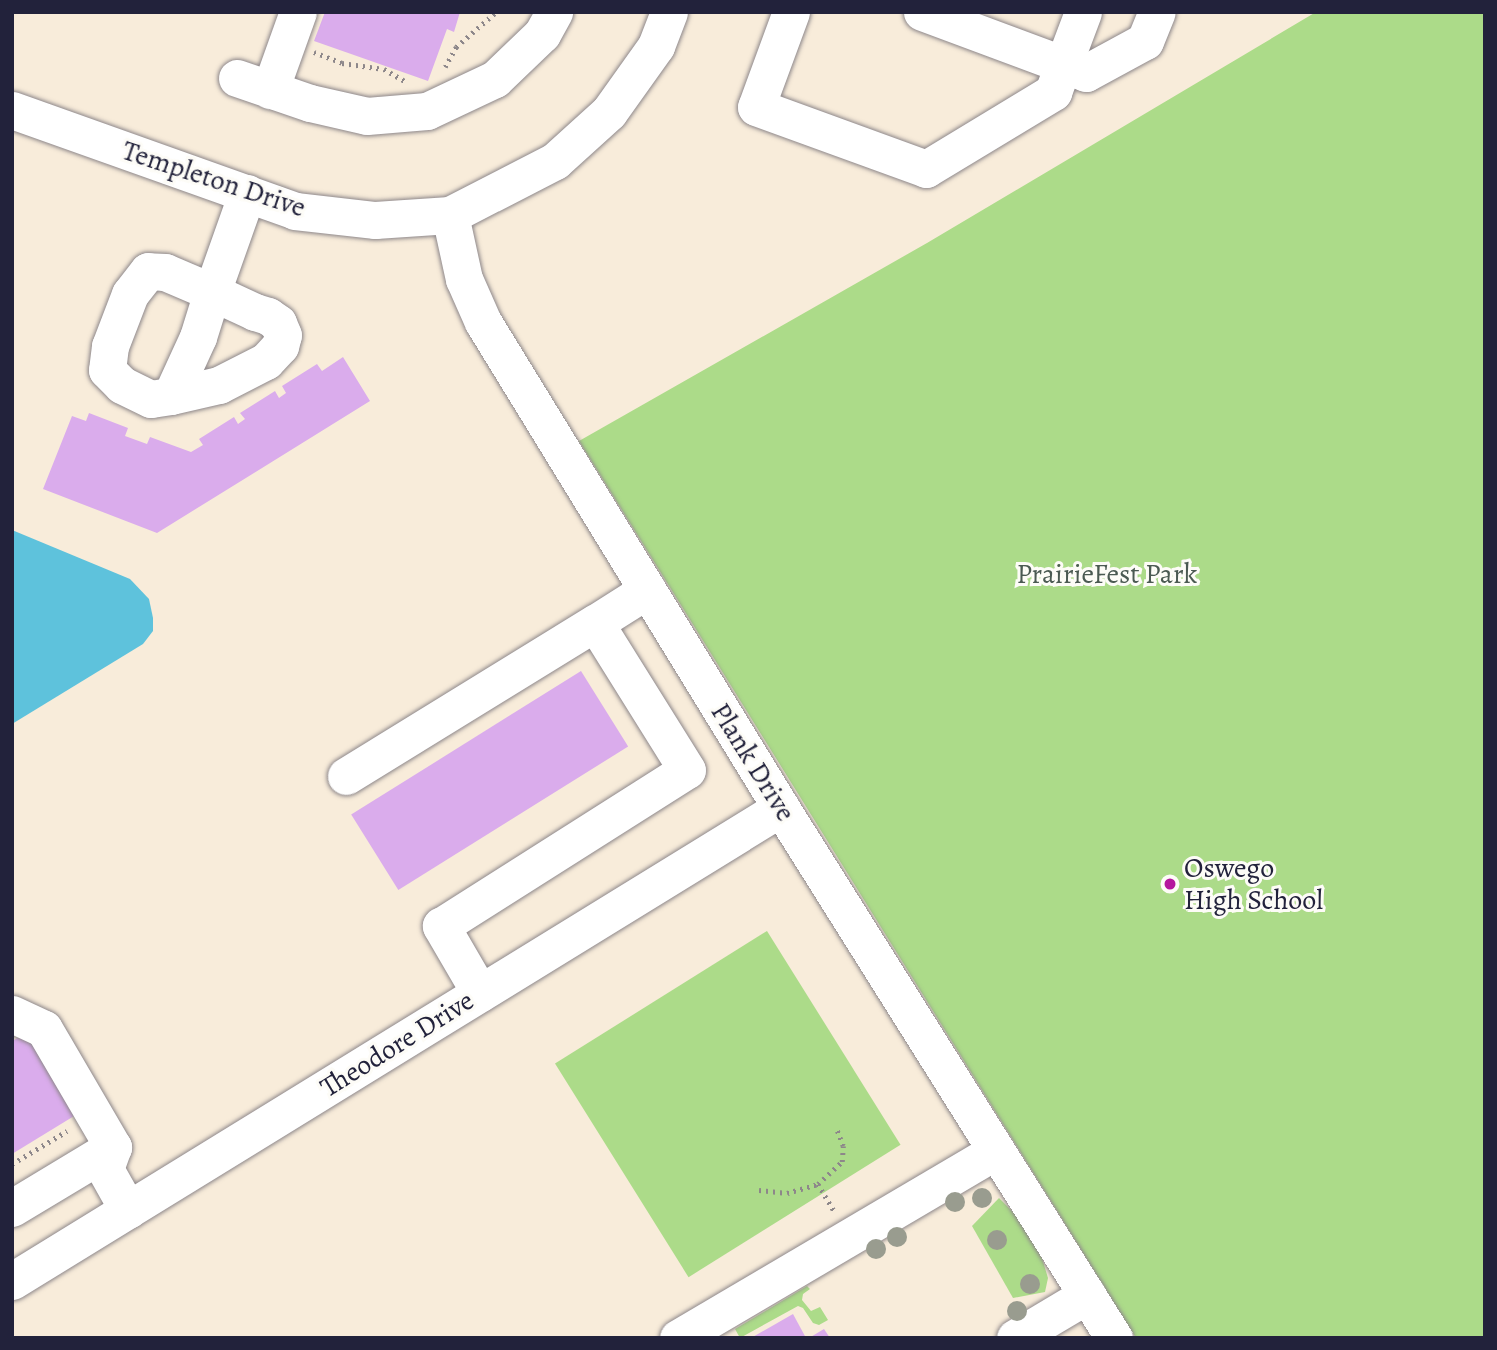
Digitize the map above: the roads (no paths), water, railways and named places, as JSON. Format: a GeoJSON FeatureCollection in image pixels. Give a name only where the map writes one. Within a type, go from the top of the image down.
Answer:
{"type":"FeatureCollection","features":[{"type":"Feature","properties":{"kind":"street"},"geometry":{"type":"LineString","coordinates":[[298,12],[254,84],[310,103],[367,116],[427,111],[495,79],[542,34],[554,12]]}},
{"type":"Feature","properties":{"kind":"street","name":"Templeton Drive"},"geometry":{"type":"LineString","coordinates":[[12,110],[295,211],[374,220],[450,215],[555,161],[609,112],[656,46],[669,12]]}},
{"type":"Feature","properties":{"kind":"street"},"geometry":{"type":"LineString","coordinates":[[791,12],[756,107],[926,169],[1053,92],[1083,12]]}},
{"type":"Feature","properties":{"kind":"street"},"geometry":{"type":"LineString","coordinates":[[922,12],[1061,66],[1086,73],[1145,41],[1157,12]]}},
{"type":"Feature","properties":{"kind":"street"},"geometry":{"type":"LineString","coordinates":[[172,396],[198,337],[247,193]]}},
{"type":"Feature","properties":{"kind":"street","name":"Plank Drive"},"geometry":{"type":"LineString","coordinates":[[450,215],[464,279],[483,321],[781,808],[1114,1338]]}},
{"type":"Feature","properties":{"kind":"street"},"geometry":{"type":"LineString","coordinates":[[148,271],[165,272],[278,323],[283,335],[280,346],[266,361],[219,385],[172,396],[151,399],[122,385],[107,370],[110,346],[130,294],[148,271]]}},
{"type":"Feature","properties":{"kind":"street"},"geometry":{"type":"LineString","coordinates":[[346,775],[647,590]]}},
{"type":"Feature","properties":{"kind":"street"},"geometry":{"type":"LineString","coordinates":[[480,993],[441,926],[687,770],[595,623]]}},
{"type":"Feature","properties":{"kind":"street","name":"Theodore Drive"},"geometry":{"type":"LineString","coordinates":[[12,1281],[781,808]]}},
{"type":"Feature","properties":{"kind":"street"},"geometry":{"type":"LineString","coordinates":[[28,1021],[113,1147]]}},
{"type":"Feature","properties":{"kind":"street"},"geometry":{"type":"LineString","coordinates":[[113,1147],[106,1169],[128,1210]]}},
{"type":"Feature","properties":{"kind":"street"},"geometry":{"type":"LineString","coordinates":[[12,1208],[113,1147]]}},
{"type":"Feature","properties":{"kind":"street"},"geometry":{"type":"LineString","coordinates":[[678,1338],[996,1151]]}},
{"type":"Feature","properties":{"kind":"street"},"geometry":{"type":"LineString","coordinates":[[1015,1338],[1087,1295]]}},
{"type":"Feature","properties":{"kind":"water"},"geometry":{"type":"Polygon","coordinates":[[[12,530],[130,579],[149,599],[153,631],[143,644],[12,724],[12,530]]]}},
{"type":"Feature","properties":{"kind":"place","name":"Oswego High School"},"geometry":{"type":"Point","coordinates":[1170,884]}},
{"type":"Feature","properties":{"kind":"park label","name":"PrairieFest Park"},"geometry":{"type":"Point","coordinates":[1107,574]}}]}
